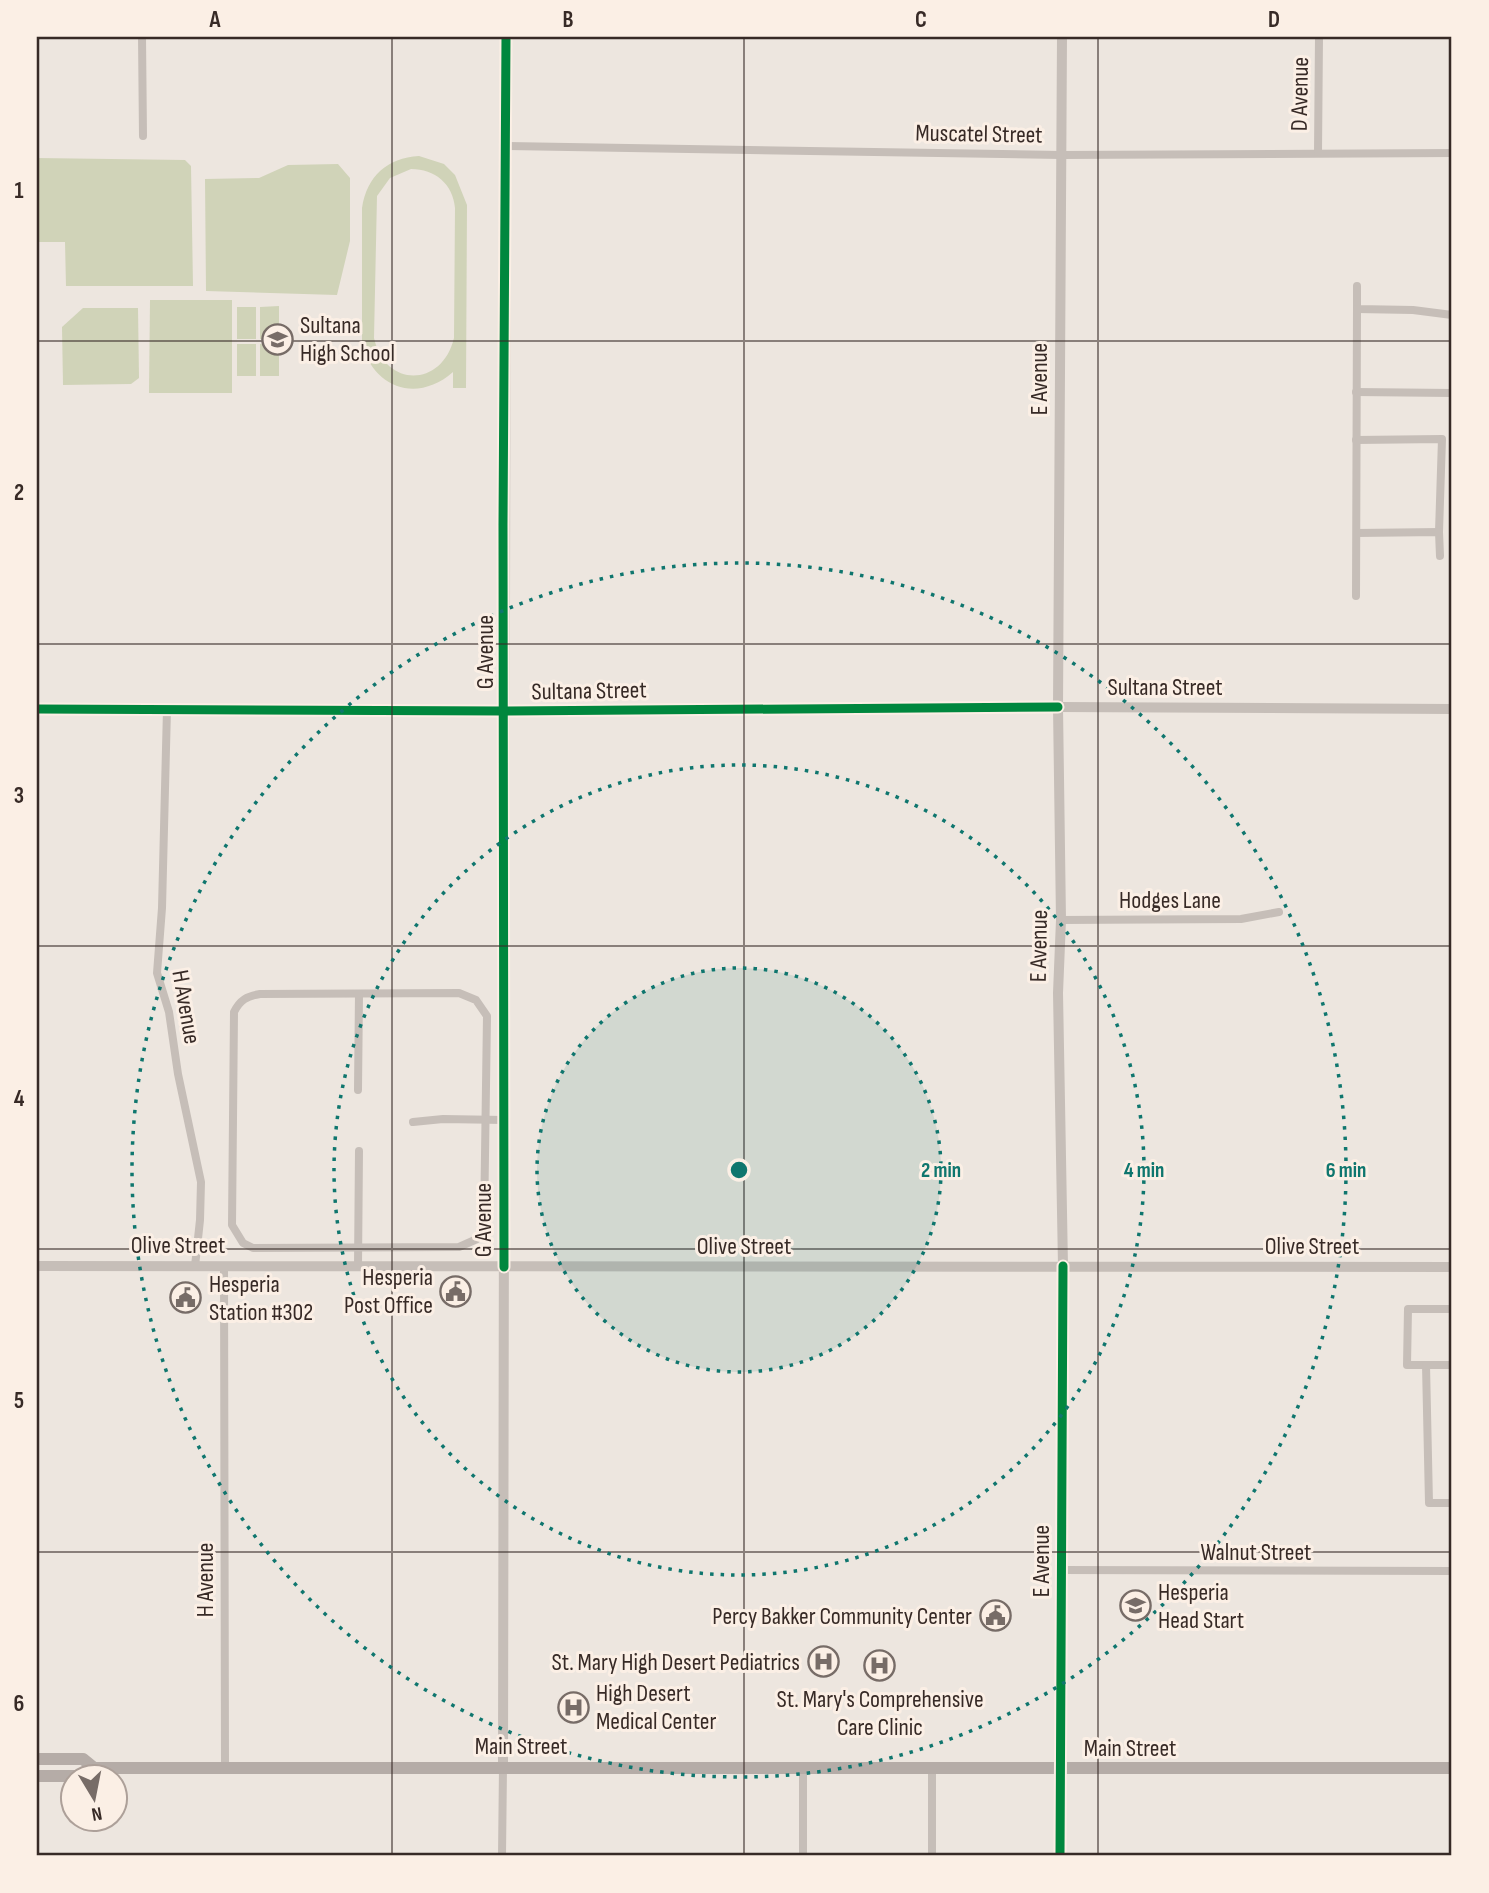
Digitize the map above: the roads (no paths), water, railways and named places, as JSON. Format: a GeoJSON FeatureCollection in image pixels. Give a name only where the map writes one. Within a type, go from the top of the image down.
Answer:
{"type":"FeatureCollection","features":[{"type":"Feature","properties":{"kind":"main road","name":"Main Street"},"geometry":{"type":"LineString","coordinates":[[37,1759],[83,1759],[89,1764]]}},
{"type":"Feature","properties":{"kind":"main road","name":"Main Street"},"geometry":{"type":"LineString","coordinates":[[130,1768],[1452,1768]]}},
{"type":"Feature","properties":{"kind":"main road","name":"Main Street"},"geometry":{"type":"LineString","coordinates":[[37,1776],[60,1776]]}},
{"type":"Feature","properties":{"kind":"street"},"geometry":{"type":"LineString","coordinates":[[142,37],[143,136]]}},
{"type":"Feature","properties":{"kind":"street","name":"G Avenue"},"geometry":{"type":"LineString","coordinates":[[502,1856],[506,37]]}},
{"type":"Feature","properties":{"kind":"street","name":"E Avenue"},"geometry":{"type":"LineString","coordinates":[[1060,1856],[1063,1266],[1058,993],[1061,920],[1058,707],[1062,37]]}},
{"type":"Feature","properties":{"kind":"street","name":"D Avenue"},"geometry":{"type":"LineString","coordinates":[[1318,152],[1320,37]]}},
{"type":"Feature","properties":{"kind":"street","name":"Muscatel Street"},"geometry":{"type":"LineString","coordinates":[[505,146],[1060,155],[1452,153]]}},
{"type":"Feature","properties":{"kind":"street"},"geometry":{"type":"LineString","coordinates":[[1356,596],[1357,286]]}},
{"type":"Feature","properties":{"kind":"street"},"geometry":{"type":"LineString","coordinates":[[1357,309],[1413,310],[1452,315]]}},
{"type":"Feature","properties":{"kind":"street"},"geometry":{"type":"LineString","coordinates":[[1356,392],[1452,393]]}},
{"type":"Feature","properties":{"kind":"street"},"geometry":{"type":"LineString","coordinates":[[1440,556],[1442,439]]}},
{"type":"Feature","properties":{"kind":"street"},"geometry":{"type":"LineString","coordinates":[[1356,440],[1452,439]]}},
{"type":"Feature","properties":{"kind":"street"},"geometry":{"type":"LineString","coordinates":[[1357,533],[1440,532]]}},
{"type":"Feature","properties":{"kind":"street","name":"Sultana Street"},"geometry":{"type":"LineString","coordinates":[[37,709],[1452,709]]}},
{"type":"Feature","properties":{"kind":"street","name":"H Avenue"},"geometry":{"type":"LineString","coordinates":[[167,709],[162,908],[157,973],[169,1012],[178,1074],[201,1182],[195,1266]]}},
{"type":"Feature","properties":{"kind":"street","name":"Hodges Lane"},"geometry":{"type":"LineString","coordinates":[[1061,920],[1241,919],[1279,912]]}},
{"type":"Feature","properties":{"kind":"street"},"geometry":{"type":"LineString","coordinates":[[459,993],[476,1000],[487,1016],[484,1225],[477,1239],[459,1247],[253,1248],[243,1242],[232,1225],[234,1012],[239,1003],[250,996],[260,994],[359,994],[459,993]]}},
{"type":"Feature","properties":{"kind":"street"},"geometry":{"type":"LineString","coordinates":[[358,1090],[359,994]]}},
{"type":"Feature","properties":{"kind":"street"},"geometry":{"type":"LineString","coordinates":[[413,1122],[443,1119],[504,1120]]}},
{"type":"Feature","properties":{"kind":"street"},"geometry":{"type":"LineString","coordinates":[[358,1266],[359,1151]]}},
{"type":"Feature","properties":{"kind":"street","name":"Olive Street"},"geometry":{"type":"LineString","coordinates":[[37,1266],[1452,1267]]}},
{"type":"Feature","properties":{"kind":"street","name":"H Avenue"},"geometry":{"type":"LineString","coordinates":[[224,1266],[225,1768]]}},
{"type":"Feature","properties":{"kind":"street"},"geometry":{"type":"LineString","coordinates":[[1452,1309],[1408,1309],[1408,1366],[1452,1365]]}},
{"type":"Feature","properties":{"kind":"street"},"geometry":{"type":"LineString","coordinates":[[1426,1365],[1429,1503],[1452,1503]]}},
{"type":"Feature","properties":{"kind":"street","name":"Walnut Street"},"geometry":{"type":"LineString","coordinates":[[1060,1570],[1452,1571]]}},
{"type":"Feature","properties":{"kind":"street"},"geometry":{"type":"LineString","coordinates":[[803,1768],[803,1856]]}},
{"type":"Feature","properties":{"kind":"street"},"geometry":{"type":"LineString","coordinates":[[932,1768],[932,1856]]}},
{"type":"Feature","properties":{"kind":"place","name":"Sultana High School"},"geometry":{"type":"Point","coordinates":[277,339]}},
{"type":"Feature","properties":{"kind":"place","name":"Hesperia Post Office"},"geometry":{"type":"Point","coordinates":[456,1291]}},
{"type":"Feature","properties":{"kind":"place","name":"Hesperia Station #302"},"geometry":{"type":"Point","coordinates":[186,1298]}},
{"type":"Feature","properties":{"kind":"place","name":"Hesperia Head Start"},"geometry":{"type":"Point","coordinates":[1135,1606]}},
{"type":"Feature","properties":{"kind":"place","name":"Percy Bakker Community Center"},"geometry":{"type":"Point","coordinates":[995,1616]}},
{"type":"Feature","properties":{"kind":"place","name":"St. Mary High Desert Pediatrics"},"geometry":{"type":"Point","coordinates":[823,1662]}},
{"type":"Feature","properties":{"kind":"place","name":"St. Mary's Comprehensive Care Clinic"},"geometry":{"type":"Point","coordinates":[880,1665]}},
{"type":"Feature","properties":{"kind":"place","name":"High Desert Medical Center"},"geometry":{"type":"Point","coordinates":[573,1707]}}]}
